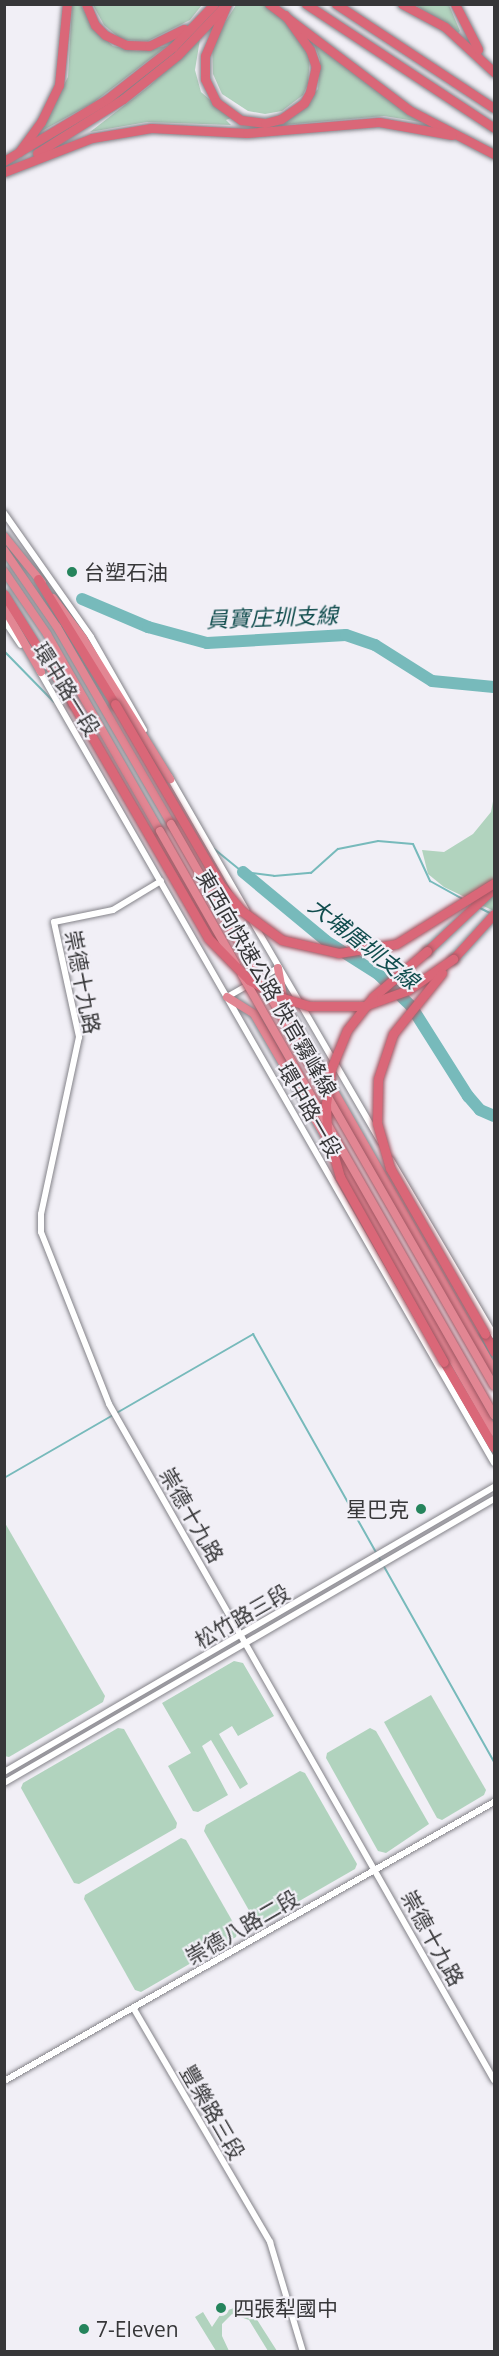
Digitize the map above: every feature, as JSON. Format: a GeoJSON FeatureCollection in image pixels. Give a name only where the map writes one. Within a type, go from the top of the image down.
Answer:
{"type":"FeatureCollection","features":[{"type":"Feature","properties":{"kind":"highway"},"geometry":{"type":"LineString","coordinates":[[15,157],[41,122],[59,85],[67,4]]}},
{"type":"Feature","properties":{"kind":"highway"},"geometry":{"type":"LineString","coordinates":[[86,4],[95,25],[105,35],[136,47],[171,37],[213,6]]}},
{"type":"Feature","properties":{"kind":"highway"},"geometry":{"type":"LineString","coordinates":[[227,4],[205,56],[205,79],[216,102],[241,120],[265,123],[281,119],[304,103],[310,92],[316,67],[310,50],[285,15]]}},
{"type":"Feature","properties":{"kind":"highway"},"geometry":{"type":"LineString","coordinates":[[8,170],[123,99],[178,55],[227,4]]}},
{"type":"Feature","properties":{"kind":"highway"},"geometry":{"type":"LineString","coordinates":[[269,4],[380,91],[452,135],[495,154]]}},
{"type":"Feature","properties":{"kind":"highway"},"geometry":{"type":"LineString","coordinates":[[306,4],[495,128]]}},
{"type":"Feature","properties":{"kind":"highway"},"geometry":{"type":"LineString","coordinates":[[336,4],[495,108]]}},
{"type":"Feature","properties":{"kind":"highway"},"geometry":{"type":"LineString","coordinates":[[402,4],[445,27],[495,72]]}},
{"type":"Feature","properties":{"kind":"highway"},"geometry":{"type":"LineString","coordinates":[[455,4],[488,64]]}},
{"type":"Feature","properties":{"kind":"highway"},"geometry":{"type":"LineString","coordinates":[[4,161],[15,157],[107,99],[173,47],[213,6]]}},
{"type":"Feature","properties":{"kind":"highway"},"geometry":{"type":"LineString","coordinates":[[8,170],[92,138],[151,128],[247,133],[379,122],[452,135]]}},
{"type":"Feature","properties":{"kind":"highway"},"geometry":{"type":"LineString","coordinates":[[4,536],[83,638],[170,779]]}},
{"type":"Feature","properties":{"kind":"highway","name":"東西向快速公路 快官霧峰線"},"geometry":{"type":"LineString","coordinates":[[4,550],[57,627],[495,1386]]}},
{"type":"Feature","properties":{"kind":"highway","name":"東西向快速公路 快官霧峰線"},"geometry":{"type":"LineString","coordinates":[[4,571],[47,634],[495,1415]]}},
{"type":"Feature","properties":{"kind":"highway"},"geometry":{"type":"LineString","coordinates":[[38,579],[115,704],[225,892],[242,911],[282,940],[339,953],[396,944],[495,883]]}},
{"type":"Feature","properties":{"kind":"highway"},"geometry":{"type":"LineString","coordinates":[[4,594],[72,702],[208,938],[249,980],[300,1004],[330,1008],[364,1006],[408,990],[453,959]]}},
{"type":"Feature","properties":{"kind":"highway"},"geometry":{"type":"LineString","coordinates":[[4,608],[41,672]]}},
{"type":"Feature","properties":{"kind":"highway"},"geometry":{"type":"LineString","coordinates":[[495,888],[472,912],[383,987],[356,1016],[340,1044],[326,1102],[327,1132],[340,1177],[495,1448]]}},
{"type":"Feature","properties":{"kind":"highway"},"geometry":{"type":"LineString","coordinates":[[495,914],[453,959],[393,1034],[378,1080],[376,1123],[390,1168],[495,1352]]}},
{"type":"Feature","properties":{"kind":"highway"},"geometry":{"type":"LineString","coordinates":[[278,968],[284,1003],[495,1370]]}},
{"type":"Feature","properties":{"kind":"highway"},"geometry":{"type":"LineString","coordinates":[[227,998],[254,1014],[495,1432]]}},
{"type":"Feature","properties":{"kind":"street","name":"環中路一段"},"geometry":{"type":"LineString","coordinates":[[4,513],[91,637],[170,779],[217,856],[278,968],[495,1335]]}},
{"type":"Feature","properties":{"kind":"street","name":"環中路一段"},"geometry":{"type":"LineString","coordinates":[[4,620],[41,672],[495,1463]]}},
{"type":"Feature","properties":{"kind":"street","name":"崇德十九路"},"geometry":{"type":"LineString","coordinates":[[161,881],[112,910],[54,921],[79,1037],[41,1214],[41,1232],[109,1404],[495,2080]]}},
{"type":"Feature","properties":{"kind":"street"},"geometry":{"type":"LineString","coordinates":[[227,998],[278,968]]}},
{"type":"Feature","properties":{"kind":"street","name":"松竹路三段"},"geometry":{"type":"LineString","coordinates":[[4,1772],[495,1487]]}},
{"type":"Feature","properties":{"kind":"street","name":"松竹路三段"},"geometry":{"type":"LineString","coordinates":[[5,1782],[495,1499]]}},
{"type":"Feature","properties":{"kind":"street","name":"崇德八路二段"},"geometry":{"type":"LineString","coordinates":[[6,2080],[495,1802]]}},
{"type":"Feature","properties":{"kind":"street","name":"豐樂路三段"},"geometry":{"type":"LineString","coordinates":[[134,2009],[264,2232],[303,2352]]}},
{"type":"Feature","properties":{"kind":"green space"},"geometry":{"type":"Polygon","coordinates":[[[72,5],[81,5],[93,27],[113,46],[137,51],[167,46],[93,103],[38,133],[68,77],[72,5]]]}},
{"type":"Feature","properties":{"kind":"green space"},"geometry":{"type":"Polygon","coordinates":[[[93,5],[202,5],[190,20],[148,41],[122,40],[104,25],[93,5]]]}},
{"type":"Feature","properties":{"kind":"green space"},"geometry":{"type":"Polygon","coordinates":[[[236,5],[267,5],[287,20],[310,56],[308,84],[303,95],[282,111],[265,114],[248,111],[222,94],[213,74],[212,43],[236,5]]]}},
{"type":"Feature","properties":{"kind":"green space"},"geometry":{"type":"Polygon","coordinates":[[[415,5],[449,5],[460,31],[458,33],[415,5]]]}},
{"type":"Feature","properties":{"kind":"green space"},"geometry":{"type":"Polygon","coordinates":[[[200,39],[195,70],[201,92],[231,118],[226,120],[231,125],[147,122],[90,132],[148,87],[200,39]]]}},
{"type":"Feature","properties":{"kind":"green space"},"geometry":{"type":"Polygon","coordinates":[[[313,40],[422,118],[421,122],[384,116],[283,125],[318,89],[320,60],[313,40]]]}},
{"type":"Feature","properties":{"kind":"green space"},"geometry":{"type":"Polygon","coordinates":[[[494,796],[494,911],[444,887],[428,874],[422,850],[444,852],[473,834],[491,812],[494,796]]]}},
{"type":"Feature","properties":{"kind":"green space"},"geometry":{"type":"Polygon","coordinates":[[[5,1523],[105,1696],[103,1702],[9,1757],[4,1756],[5,1523]]]}},
{"type":"Feature","properties":{"kind":"green space"},"geometry":{"type":"Polygon","coordinates":[[[234,1661],[243,1663],[274,1716],[238,1736],[232,1726],[219,1734],[248,1784],[240,1789],[211,1740],[202,1746],[228,1795],[198,1812],[193,1811],[168,1766],[191,1753],[162,1703],[234,1661]]]}},
{"type":"Feature","properties":{"kind":"green space"},"geometry":{"type":"Polygon","coordinates":[[[431,1695],[486,1790],[484,1795],[442,1820],[437,1818],[384,1722],[431,1695]]]}},
{"type":"Feature","properties":{"kind":"green space"},"geometry":{"type":"Polygon","coordinates":[[[118,1728],[124,1729],[177,1823],[176,1828],[79,1884],[74,1883],[21,1788],[23,1783],[118,1728]]]}},
{"type":"Feature","properties":{"kind":"green space"},"geometry":{"type":"Polygon","coordinates":[[[370,1728],[376,1731],[429,1824],[386,1853],[378,1851],[326,1758],[327,1753],[370,1728]]]}},
{"type":"Feature","properties":{"kind":"green space"},"geometry":{"type":"Polygon","coordinates":[[[300,1771],[305,1773],[357,1864],[355,1869],[261,1923],[255,1921],[204,1831],[206,1825],[300,1771]]]}},
{"type":"Feature","properties":{"kind":"green space"},"geometry":{"type":"Polygon","coordinates":[[[181,1838],[186,1840],[238,1931],[236,1937],[141,1992],[135,1990],[84,1899],[85,1895],[181,1838]]]}},
{"type":"Feature","properties":{"kind":"green space"},"geometry":{"type":"Polygon","coordinates":[[[237,2307],[254,2315],[277,2351],[268,2351],[249,2320],[232,2314],[222,2324],[222,2336],[229,2351],[216,2351],[195,2317],[203,2312],[212,2327],[222,2312],[237,2307]]]}},
{"type":"Feature","properties":{"kind":"waterway","name":"員寶庄圳支線"},"geometry":{"type":"LineString","coordinates":[[82,599],[148,627],[207,643],[346,635],[375,645],[432,681],[494,687]]}},
{"type":"Feature","properties":{"kind":"waterway","name":"大埔厝圳支線"},"geometry":{"type":"LineString","coordinates":[[4,651],[54,702]]}},
{"type":"Feature","properties":{"kind":"waterway","name":"大埔厝圳支線"},"geometry":{"type":"LineString","coordinates":[[81,729],[84,732]]}},
{"type":"Feature","properties":{"kind":"waterway"},"geometry":{"type":"LineString","coordinates":[[213,848],[243,872],[274,876],[311,873],[338,849],[378,841],[413,844],[430,881],[462,899]]}},
{"type":"Feature","properties":{"kind":"waterway","name":"大埔厝圳支線"},"geometry":{"type":"LineString","coordinates":[[243,872],[326,941],[378,974],[411,1006],[468,1096],[480,1110],[494,1116]]}},
{"type":"Feature","properties":{"kind":"waterway"},"geometry":{"type":"LineString","coordinates":[[478,907],[492,914]]}},
{"type":"Feature","properties":{"kind":"waterway"},"geometry":{"type":"LineString","coordinates":[[4,1478],[253,1334],[494,1761]]}},
{"type":"Feature","properties":{"kind":"place","name":"台塑石油"},"geometry":{"type":"Point","coordinates":[72,572]}},
{"type":"Feature","properties":{"kind":"place","name":"星巴克"},"geometry":{"type":"Point","coordinates":[421,1509]}},
{"type":"Feature","properties":{"kind":"place","name":"四張犁國中"},"geometry":{"type":"Point","coordinates":[221,2308]}},
{"type":"Feature","properties":{"kind":"place","name":"7-Eleven"},"geometry":{"type":"Point","coordinates":[84,2329]}}]}
